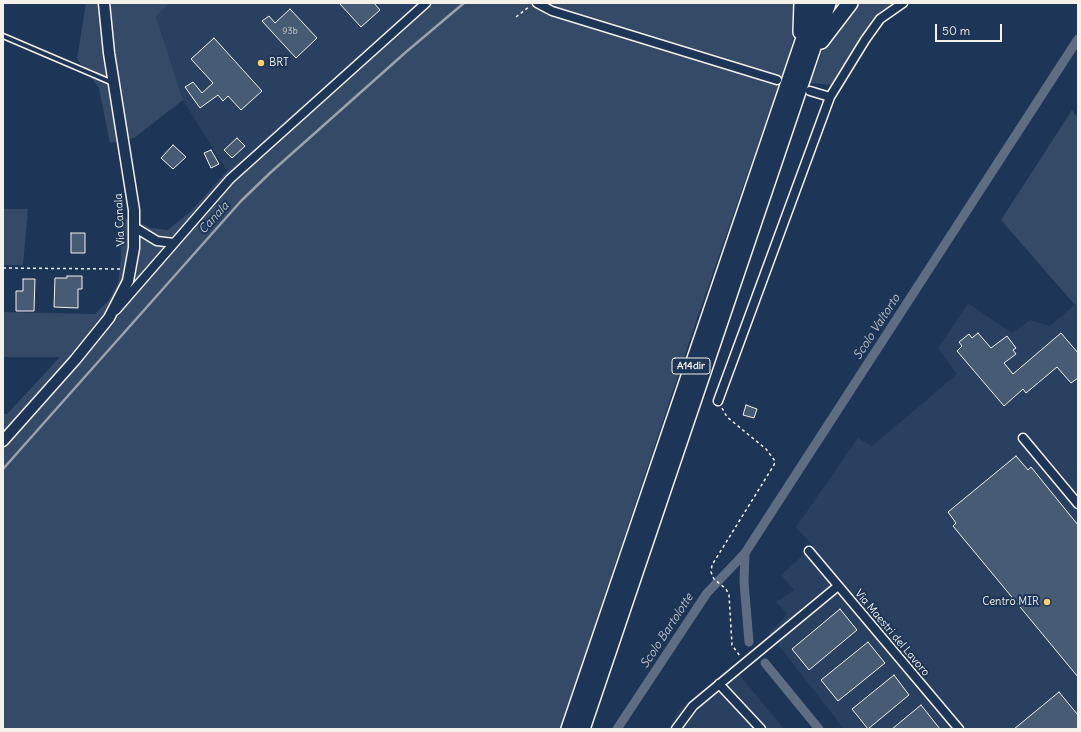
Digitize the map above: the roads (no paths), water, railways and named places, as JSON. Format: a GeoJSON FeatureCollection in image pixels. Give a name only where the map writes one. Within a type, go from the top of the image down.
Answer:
{"type":"FeatureCollection","features":[{"type":"Feature","properties":{"kind":"highway"},"geometry":{"type":"LineString","coordinates":[[799,53],[802,3]]}},
{"type":"Feature","properties":{"kind":"highway","name":"A14dir"},"geometry":{"type":"LineString","coordinates":[[569,729],[668,432],[816,3]]}},
{"type":"Feature","properties":{"kind":"highway","name":"A14dir"},"geometry":{"type":"LineString","coordinates":[[582,729],[828,3]]}},
{"type":"Feature","properties":{"kind":"highway"},"geometry":{"type":"LineString","coordinates":[[804,74],[827,30],[850,3]]}},
{"type":"Feature","properties":{"kind":"street","name":"Via Canala"},"geometry":{"type":"LineString","coordinates":[[3,441],[75,360],[109,318],[128,281],[134,248],[134,210],[109,53],[104,3]]}},
{"type":"Feature","properties":{"kind":"street"},"geometry":{"type":"LineString","coordinates":[[109,318],[230,179],[426,3]]}},
{"type":"Feature","properties":{"kind":"street"},"geometry":{"type":"LineString","coordinates":[[537,3],[552,11],[777,80]]}},
{"type":"Feature","properties":{"kind":"street"},"geometry":{"type":"LineString","coordinates":[[718,401],[830,97],[865,40],[880,19],[903,3]]}},
{"type":"Feature","properties":{"kind":"street"},"geometry":{"type":"LineString","coordinates":[[810,91],[830,97]]}},
{"type":"Feature","properties":{"kind":"street"},"geometry":{"type":"LineString","coordinates":[[134,227],[156,241],[174,243]]}},
{"type":"Feature","properties":{"kind":"street"},"geometry":{"type":"LineString","coordinates":[[1023,438],[1078,504]]}},
{"type":"Feature","properties":{"kind":"street","name":"Via Maestri del Lavoro"},"geometry":{"type":"LineString","coordinates":[[809,551],[959,729]]}},
{"type":"Feature","properties":{"kind":"street"},"geometry":{"type":"LineString","coordinates":[[676,729],[693,706],[838,586]]}},
{"type":"Feature","properties":{"kind":"street"},"geometry":{"type":"LineString","coordinates":[[719,684],[761,729]]}},
{"type":"Feature","properties":{"kind":"lane"},"geometry":{"type":"LineString","coordinates":[[3,36],[114,84]]}},
{"type":"Feature","properties":{"kind":"waterway","name":"Canala"},"geometry":{"type":"LineString","coordinates":[[3,469],[241,201],[270,173],[406,52],[464,3]]}},
{"type":"Feature","properties":{"kind":"waterway","name":"Scolo Valtorto"},"geometry":{"type":"LineString","coordinates":[[749,642],[744,582],[745,553],[1078,39]]}},
{"type":"Feature","properties":{"kind":"waterway","name":"Scolo Bartolotte"},"geometry":{"type":"LineString","coordinates":[[617,729],[707,593],[745,553]]}},
{"type":"Feature","properties":{"kind":"waterway","name":"Scolo Valtorto"},"geometry":{"type":"LineString","coordinates":[[765,663],[819,729]]}},
{"type":"Feature","properties":{"kind":"place","name":"BRT"},"geometry":{"type":"Point","coordinates":[261,63]}},
{"type":"Feature","properties":{"kind":"place","name":"Centro MIR"},"geometry":{"type":"Point","coordinates":[1047,602]}}]}
